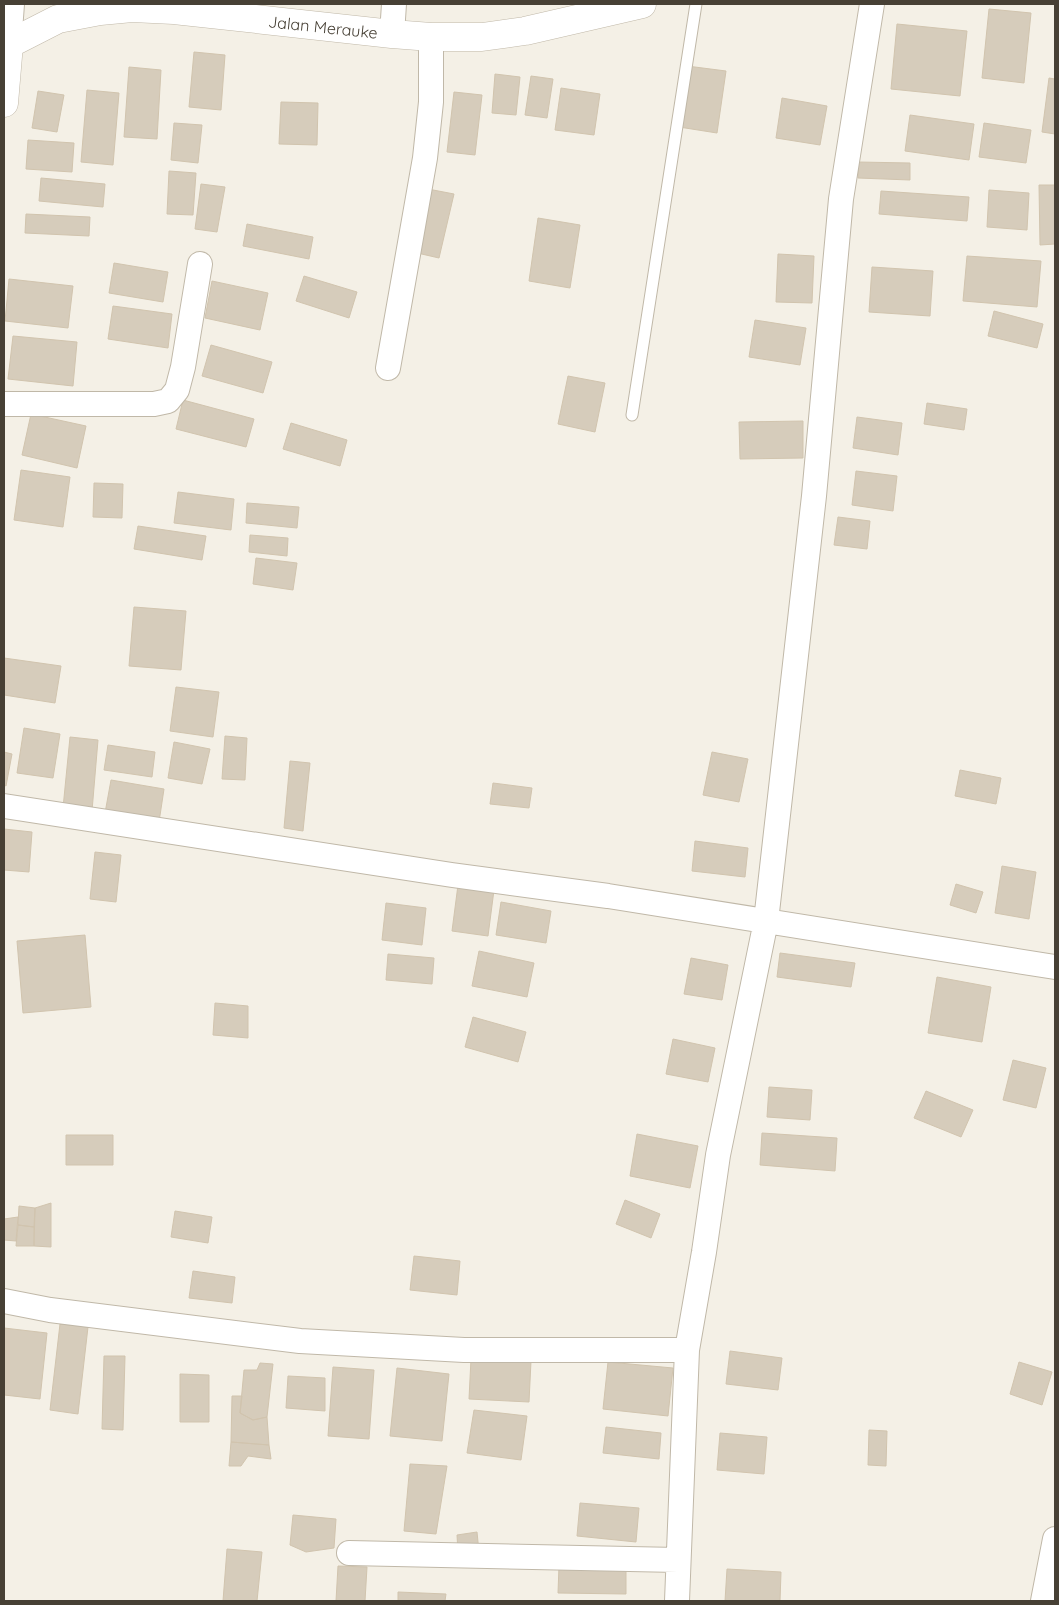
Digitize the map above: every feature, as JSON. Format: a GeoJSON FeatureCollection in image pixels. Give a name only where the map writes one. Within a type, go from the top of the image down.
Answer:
{"type":"FeatureCollection","features":[{"type":"Feature","properties":{"kind":"street"},"geometry":{"type":"LineString","coordinates":[[4,102],[12,4]]}},
{"type":"Feature","properties":{"kind":"street"},"geometry":{"type":"LineString","coordinates":[[392,34],[394,4]]}},
{"type":"Feature","properties":{"kind":"street","name":"Jalan Merauke"},"geometry":{"type":"LineString","coordinates":[[9,44],[58,19],[100,11],[132,8],[174,10],[392,34],[431,37],[482,37],[525,31],[642,4]]}},
{"type":"Feature","properties":{"kind":"street"},"geometry":{"type":"LineString","coordinates":[[677,1601],[687,1350],[718,1155],[766,921],[814,496],[842,199],[872,4]]}},
{"type":"Feature","properties":{"kind":"street"},"geometry":{"type":"LineString","coordinates":[[388,368],[425,158],[431,102],[431,37]]}},
{"type":"Feature","properties":{"kind":"street"},"geometry":{"type":"LineString","coordinates":[[4,404],[154,404],[168,401],[176,390],[183,367],[200,264]]}},
{"type":"Feature","properties":{"kind":"street"},"geometry":{"type":"LineString","coordinates":[[4,806],[452,875],[608,896],[1055,966]]}},
{"type":"Feature","properties":{"kind":"street"},"geometry":{"type":"LineString","coordinates":[[4,1301],[50,1310],[300,1341],[464,1350],[687,1350]]}},
{"type":"Feature","properties":{"kind":"street"},"geometry":{"type":"LineString","coordinates":[[1043,1601],[1055,1539]]}},
{"type":"Feature","properties":{"kind":"street"},"geometry":{"type":"LineString","coordinates":[[349,1553],[678,1560]]}},
{"type":"Feature","properties":{"kind":"lane"},"geometry":{"type":"LineString","coordinates":[[632,415],[696,4]]}},
{"type":"Feature","properties":{"kind":"building"},"geometry":{"type":"Polygon","coordinates":[[[989,9],[1031,13],[1024,83],[982,78],[989,9]]]}},
{"type":"Feature","properties":{"kind":"building"},"geometry":{"type":"Polygon","coordinates":[[[897,24],[967,31],[960,96],[891,89],[897,24]]]}},
{"type":"Feature","properties":{"kind":"building"},"geometry":{"type":"Polygon","coordinates":[[[194,52],[225,55],[221,110],[189,107],[194,52]]]}},
{"type":"Feature","properties":{"kind":"building"},"geometry":{"type":"Polygon","coordinates":[[[687,66],[726,71],[717,133],[679,127],[687,66]]]}},
{"type":"Feature","properties":{"kind":"building"},"geometry":{"type":"Polygon","coordinates":[[[129,67],[161,70],[157,139],[124,137],[129,67]]]}},
{"type":"Feature","properties":{"kind":"building"},"geometry":{"type":"Polygon","coordinates":[[[495,74],[520,77],[516,115],[492,113],[495,74]]]}},
{"type":"Feature","properties":{"kind":"building"},"geometry":{"type":"Polygon","coordinates":[[[531,76],[553,79],[547,118],[525,115],[531,76]]]}},
{"type":"Feature","properties":{"kind":"building"},"geometry":{"type":"Polygon","coordinates":[[[1049,78],[1055,79],[1055,134],[1042,132],[1049,78]]]}},
{"type":"Feature","properties":{"kind":"building"},"geometry":{"type":"Polygon","coordinates":[[[561,88],[600,94],[594,135],[555,130],[561,88]]]}},
{"type":"Feature","properties":{"kind":"building"},"geometry":{"type":"Polygon","coordinates":[[[87,90],[119,93],[113,165],[81,162],[87,90]]]}},
{"type":"Feature","properties":{"kind":"building"},"geometry":{"type":"Polygon","coordinates":[[[38,91],[64,95],[57,132],[32,128],[38,91]]]}},
{"type":"Feature","properties":{"kind":"building"},"geometry":{"type":"Polygon","coordinates":[[[454,92],[482,95],[475,155],[447,152],[454,92]]]}},
{"type":"Feature","properties":{"kind":"building"},"geometry":{"type":"Polygon","coordinates":[[[782,98],[827,106],[820,145],[776,138],[782,98]]]}},
{"type":"Feature","properties":{"kind":"building"},"geometry":{"type":"Polygon","coordinates":[[[281,102],[318,103],[317,145],[279,144],[281,102]]]}},
{"type":"Feature","properties":{"kind":"building"},"geometry":{"type":"Polygon","coordinates":[[[910,115],[974,124],[969,160],[905,151],[910,115]]]}},
{"type":"Feature","properties":{"kind":"building"},"geometry":{"type":"Polygon","coordinates":[[[174,123],[202,125],[198,163],[171,160],[174,123]]]}},
{"type":"Feature","properties":{"kind":"building"},"geometry":{"type":"Polygon","coordinates":[[[984,123],[1031,130],[1026,163],[979,157],[984,123]]]}},
{"type":"Feature","properties":{"kind":"building"},"geometry":{"type":"Polygon","coordinates":[[[28,140],[74,143],[72,172],[26,169],[28,140]]]}},
{"type":"Feature","properties":{"kind":"building"},"geometry":{"type":"Polygon","coordinates":[[[858,162],[910,163],[910,180],[858,178],[858,162]]]}},
{"type":"Feature","properties":{"kind":"building"},"geometry":{"type":"Polygon","coordinates":[[[169,171],[196,173],[193,215],[167,214],[169,171]]]}},
{"type":"Feature","properties":{"kind":"building"},"geometry":{"type":"Polygon","coordinates":[[[41,178],[105,184],[103,207],[39,201],[41,178]]]}},
{"type":"Feature","properties":{"kind":"building"},"geometry":{"type":"Polygon","coordinates":[[[201,184],[225,187],[217,232],[195,229],[201,184]]]}},
{"type":"Feature","properties":{"kind":"building"},"geometry":{"type":"Polygon","coordinates":[[[1039,185],[1055,185],[1055,244],[1040,245],[1039,185]]]}},
{"type":"Feature","properties":{"kind":"building"},"geometry":{"type":"Polygon","coordinates":[[[428,189],[454,194],[439,258],[413,252],[428,189]]]}},
{"type":"Feature","properties":{"kind":"building"},"geometry":{"type":"Polygon","coordinates":[[[989,190],[1029,193],[1027,230],[987,227],[989,190]]]}},
{"type":"Feature","properties":{"kind":"building"},"geometry":{"type":"Polygon","coordinates":[[[881,191],[969,197],[967,221],[879,214],[881,191]]]}},
{"type":"Feature","properties":{"kind":"building"},"geometry":{"type":"Polygon","coordinates":[[[26,214],[90,217],[89,236],[25,233],[26,214]]]}},
{"type":"Feature","properties":{"kind":"building"},"geometry":{"type":"Polygon","coordinates":[[[538,218],[580,225],[570,288],[529,281],[538,218]]]}},
{"type":"Feature","properties":{"kind":"building"},"geometry":{"type":"Polygon","coordinates":[[[247,224],[313,237],[309,259],[243,246],[247,224]]]}},
{"type":"Feature","properties":{"kind":"building"},"geometry":{"type":"Polygon","coordinates":[[[778,254],[814,256],[812,303],[776,302],[778,254]]]}},
{"type":"Feature","properties":{"kind":"building"},"geometry":{"type":"Polygon","coordinates":[[[967,256],[1041,261],[1037,307],[963,301],[967,256]]]}},
{"type":"Feature","properties":{"kind":"building"},"geometry":{"type":"Polygon","coordinates":[[[114,263],[168,272],[163,302],[109,293],[114,263]]]}},
{"type":"Feature","properties":{"kind":"building"},"geometry":{"type":"Polygon","coordinates":[[[872,267],[933,271],[930,316],[869,312],[872,267]]]}},
{"type":"Feature","properties":{"kind":"building"},"geometry":{"type":"Polygon","coordinates":[[[304,276],[357,292],[349,318],[296,301],[304,276]]]}},
{"type":"Feature","properties":{"kind":"building"},"geometry":{"type":"Polygon","coordinates":[[[9,279],[73,286],[68,328],[5,321],[9,279]]]}},
{"type":"Feature","properties":{"kind":"building"},"geometry":{"type":"Polygon","coordinates":[[[212,281],[268,293],[260,330],[205,318],[212,281]]]}},
{"type":"Feature","properties":{"kind":"building"},"geometry":{"type":"Polygon","coordinates":[[[113,306],[172,314],[168,348],[108,339],[113,306]]]}},
{"type":"Feature","properties":{"kind":"building"},"geometry":{"type":"Polygon","coordinates":[[[994,311],[1043,324],[1037,348],[988,336],[994,311]]]}},
{"type":"Feature","properties":{"kind":"building"},"geometry":{"type":"Polygon","coordinates":[[[755,320],[806,328],[800,365],[749,357],[755,320]]]}},
{"type":"Feature","properties":{"kind":"building"},"geometry":{"type":"Polygon","coordinates":[[[13,336],[77,342],[73,386],[8,379],[13,336]]]}},
{"type":"Feature","properties":{"kind":"building"},"geometry":{"type":"Polygon","coordinates":[[[211,345],[272,362],[263,393],[202,376],[211,345]]]}},
{"type":"Feature","properties":{"kind":"building"},"geometry":{"type":"Polygon","coordinates":[[[568,376],[605,383],[595,432],[558,424],[568,376]]]}},
{"type":"Feature","properties":{"kind":"building"},"geometry":{"type":"Polygon","coordinates":[[[183,400],[254,419],[246,447],[176,429],[183,400]]]}},
{"type":"Feature","properties":{"kind":"building"},"geometry":{"type":"Polygon","coordinates":[[[927,403],[967,409],[964,430],[924,424],[927,403]]]}},
{"type":"Feature","properties":{"kind":"building"},"geometry":{"type":"Polygon","coordinates":[[[31,414],[86,426],[77,468],[22,455],[31,414]]]}},
{"type":"Feature","properties":{"kind":"building"},"geometry":{"type":"Polygon","coordinates":[[[857,417],[902,423],[898,455],[853,448],[857,417]]]}},
{"type":"Feature","properties":{"kind":"building"},"geometry":{"type":"Polygon","coordinates":[[[803,421],[803,458],[740,459],[739,422],[803,421]]]}},
{"type":"Feature","properties":{"kind":"building"},"geometry":{"type":"Polygon","coordinates":[[[291,423],[347,440],[340,466],[283,449],[291,423]]]}},
{"type":"Feature","properties":{"kind":"building"},"geometry":{"type":"Polygon","coordinates":[[[21,470],[70,477],[63,527],[14,520],[21,470]]]}},
{"type":"Feature","properties":{"kind":"building"},"geometry":{"type":"Polygon","coordinates":[[[856,471],[897,476],[893,511],[852,505],[856,471]]]}},
{"type":"Feature","properties":{"kind":"building"},"geometry":{"type":"Polygon","coordinates":[[[94,483],[123,484],[122,518],[93,517],[94,483]]]}},
{"type":"Feature","properties":{"kind":"building"},"geometry":{"type":"Polygon","coordinates":[[[178,492],[234,499],[231,530],[174,523],[178,492]]]}},
{"type":"Feature","properties":{"kind":"building"},"geometry":{"type":"Polygon","coordinates":[[[247,503],[299,507],[297,528],[246,523],[247,503]]]}},
{"type":"Feature","properties":{"kind":"building"},"geometry":{"type":"Polygon","coordinates":[[[838,517],[870,521],[867,549],[834,545],[838,517]]]}},
{"type":"Feature","properties":{"kind":"building"},"geometry":{"type":"Polygon","coordinates":[[[138,526],[206,536],[202,560],[134,549],[138,526]]]}},
{"type":"Feature","properties":{"kind":"building"},"geometry":{"type":"Polygon","coordinates":[[[250,535],[288,538],[287,556],[249,552],[250,535]]]}},
{"type":"Feature","properties":{"kind":"building"},"geometry":{"type":"Polygon","coordinates":[[[256,558],[297,563],[293,590],[253,584],[256,558]]]}},
{"type":"Feature","properties":{"kind":"building"},"geometry":{"type":"Polygon","coordinates":[[[134,607],[186,611],[181,670],[129,666],[134,607]]]}},
{"type":"Feature","properties":{"kind":"building"},"geometry":{"type":"Polygon","coordinates":[[[4,658],[61,666],[55,703],[4,695],[4,658]]]}},
{"type":"Feature","properties":{"kind":"building"},"geometry":{"type":"Polygon","coordinates":[[[176,687],[219,692],[213,737],[170,731],[176,687]]]}},
{"type":"Feature","properties":{"kind":"building"},"geometry":{"type":"Polygon","coordinates":[[[24,728],[60,734],[53,778],[17,773],[24,728]]]}},
{"type":"Feature","properties":{"kind":"building"},"geometry":{"type":"Polygon","coordinates":[[[225,736],[247,738],[245,780],[222,779],[225,736]]]}},
{"type":"Feature","properties":{"kind":"building"},"geometry":{"type":"Polygon","coordinates":[[[70,737],[98,740],[92,811],[63,808],[70,737]]]}},
{"type":"Feature","properties":{"kind":"building"},"geometry":{"type":"Polygon","coordinates":[[[174,742],[210,749],[202,784],[168,778],[174,742]]]}},
{"type":"Feature","properties":{"kind":"building"},"geometry":{"type":"Polygon","coordinates":[[[108,745],[155,752],[152,777],[104,770],[108,745]]]}},
{"type":"Feature","properties":{"kind":"building"},"geometry":{"type":"Polygon","coordinates":[[[4,752],[12,754],[6,786],[4,785],[4,752]]]}},
{"type":"Feature","properties":{"kind":"building"},"geometry":{"type":"Polygon","coordinates":[[[712,752],[748,759],[739,802],[703,795],[712,752]]]}},
{"type":"Feature","properties":{"kind":"building"},"geometry":{"type":"Polygon","coordinates":[[[290,761],[310,763],[303,831],[284,828],[290,761]]]}},
{"type":"Feature","properties":{"kind":"building"},"geometry":{"type":"Polygon","coordinates":[[[960,770],[1001,778],[996,804],[955,796],[960,770]]]}},
{"type":"Feature","properties":{"kind":"building"},"geometry":{"type":"Polygon","coordinates":[[[111,780],[164,789],[159,822],[105,813],[111,780]]]}},
{"type":"Feature","properties":{"kind":"building"},"geometry":{"type":"Polygon","coordinates":[[[493,783],[532,788],[529,808],[490,804],[493,783]]]}},
{"type":"Feature","properties":{"kind":"building"},"geometry":{"type":"Polygon","coordinates":[[[4,829],[32,832],[29,872],[4,870],[4,829]]]}},
{"type":"Feature","properties":{"kind":"building"},"geometry":{"type":"Polygon","coordinates":[[[695,841],[748,848],[745,877],[692,871],[695,841]]]}},
{"type":"Feature","properties":{"kind":"building"},"geometry":{"type":"Polygon","coordinates":[[[95,852],[121,855],[116,902],[90,899],[95,852]]]}},
{"type":"Feature","properties":{"kind":"building"},"geometry":{"type":"Polygon","coordinates":[[[1002,866],[1036,872],[1029,919],[995,913],[1002,866]]]}},
{"type":"Feature","properties":{"kind":"building"},"geometry":{"type":"Polygon","coordinates":[[[956,884],[983,892],[976,913],[950,905],[956,884]]]}},
{"type":"Feature","properties":{"kind":"building"},"geometry":{"type":"Polygon","coordinates":[[[458,885],[494,890],[488,936],[452,931],[458,885]]]}},
{"type":"Feature","properties":{"kind":"building"},"geometry":{"type":"Polygon","coordinates":[[[501,902],[551,911],[546,943],[496,935],[501,902]]]}},
{"type":"Feature","properties":{"kind":"building"},"geometry":{"type":"Polygon","coordinates":[[[386,903],[426,908],[422,945],[382,940],[386,903]]]}},
{"type":"Feature","properties":{"kind":"building"},"geometry":{"type":"Polygon","coordinates":[[[85,935],[91,1007],[23,1013],[17,941],[85,935]]]}},
{"type":"Feature","properties":{"kind":"building"},"geometry":{"type":"Polygon","coordinates":[[[479,951],[534,963],[527,997],[472,986],[479,951]]]}},
{"type":"Feature","properties":{"kind":"building"},"geometry":{"type":"Polygon","coordinates":[[[780,953],[855,963],[851,987],[777,977],[780,953]]]}},
{"type":"Feature","properties":{"kind":"building"},"geometry":{"type":"Polygon","coordinates":[[[388,954],[434,958],[432,984],[386,980],[388,954]]]}},
{"type":"Feature","properties":{"kind":"building"},"geometry":{"type":"Polygon","coordinates":[[[691,958],[728,965],[722,1000],[684,994],[691,958]]]}},
{"type":"Feature","properties":{"kind":"building"},"geometry":{"type":"Polygon","coordinates":[[[937,977],[991,987],[982,1042],[928,1033],[937,977]]]}},
{"type":"Feature","properties":{"kind":"building"},"geometry":{"type":"Polygon","coordinates":[[[215,1003],[248,1006],[248,1038],[213,1035],[215,1003]]]}},
{"type":"Feature","properties":{"kind":"building"},"geometry":{"type":"Polygon","coordinates":[[[473,1017],[526,1032],[518,1062],[465,1047],[473,1017]]]}},
{"type":"Feature","properties":{"kind":"building"},"geometry":{"type":"Polygon","coordinates":[[[673,1039],[715,1048],[708,1082],[666,1074],[673,1039]]]}},
{"type":"Feature","properties":{"kind":"building"},"geometry":{"type":"Polygon","coordinates":[[[1013,1060],[1046,1068],[1036,1108],[1003,1100],[1013,1060]]]}},
{"type":"Feature","properties":{"kind":"building"},"geometry":{"type":"Polygon","coordinates":[[[769,1087],[812,1090],[810,1120],[767,1117],[769,1087]]]}},
{"type":"Feature","properties":{"kind":"building"},"geometry":{"type":"Polygon","coordinates":[[[926,1091],[973,1110],[961,1137],[914,1118],[926,1091]]]}},
{"type":"Feature","properties":{"kind":"building"},"geometry":{"type":"Polygon","coordinates":[[[762,1133],[837,1138],[835,1171],[760,1165],[762,1133]]]}},
{"type":"Feature","properties":{"kind":"building"},"geometry":{"type":"Polygon","coordinates":[[[637,1134],[698,1146],[690,1188],[630,1176],[637,1134]]]}},
{"type":"Feature","properties":{"kind":"building"},"geometry":{"type":"Polygon","coordinates":[[[66,1135],[113,1135],[113,1165],[66,1165],[66,1135]]]}},
{"type":"Feature","properties":{"kind":"building"},"geometry":{"type":"Polygon","coordinates":[[[625,1200],[660,1214],[651,1238],[616,1224],[625,1200]]]}},
{"type":"Feature","properties":{"kind":"building"},"geometry":{"type":"Polygon","coordinates":[[[51,1203],[51,1247],[34,1246],[35,1208],[51,1203]]]}},
{"type":"Feature","properties":{"kind":"building"},"geometry":{"type":"Polygon","coordinates":[[[19,1206],[35,1208],[34,1227],[18,1225],[19,1206]]]}},
{"type":"Feature","properties":{"kind":"building"},"geometry":{"type":"Polygon","coordinates":[[[175,1211],[212,1217],[208,1243],[171,1237],[175,1211]]]}},
{"type":"Feature","properties":{"kind":"building"},"geometry":{"type":"Polygon","coordinates":[[[18,1217],[16,1241],[4,1240],[4,1219],[18,1217]]]}},
{"type":"Feature","properties":{"kind":"building"},"geometry":{"type":"Polygon","coordinates":[[[18,1225],[34,1227],[34,1246],[16,1246],[18,1225]]]}},
{"type":"Feature","properties":{"kind":"building"},"geometry":{"type":"Polygon","coordinates":[[[414,1256],[460,1261],[457,1295],[410,1290],[414,1256]]]}},
{"type":"Feature","properties":{"kind":"building"},"geometry":{"type":"Polygon","coordinates":[[[193,1271],[235,1277],[232,1303],[189,1298],[193,1271]]]}},
{"type":"Feature","properties":{"kind":"building"},"geometry":{"type":"Polygon","coordinates":[[[60,1324],[88,1327],[78,1414],[50,1410],[60,1324]]]}},
{"type":"Feature","properties":{"kind":"building"},"geometry":{"type":"Polygon","coordinates":[[[4,1328],[47,1333],[40,1399],[4,1395],[4,1328]]]}},
{"type":"Feature","properties":{"kind":"building"},"geometry":{"type":"Polygon","coordinates":[[[730,1351],[782,1358],[778,1390],[726,1384],[730,1351]]]}},
{"type":"Feature","properties":{"kind":"building"},"geometry":{"type":"Polygon","coordinates":[[[104,1356],[125,1356],[123,1430],[102,1429],[104,1356]]]}},
{"type":"Feature","properties":{"kind":"building"},"geometry":{"type":"Polygon","coordinates":[[[471,1359],[531,1361],[529,1402],[469,1399],[471,1359]]]}},
{"type":"Feature","properties":{"kind":"building"},"geometry":{"type":"Polygon","coordinates":[[[608,1362],[673,1368],[668,1416],[603,1409],[608,1362]]]}},
{"type":"Feature","properties":{"kind":"building"},"geometry":{"type":"Polygon","coordinates":[[[1019,1362],[1052,1372],[1042,1405],[1010,1394],[1019,1362]]]}},
{"type":"Feature","properties":{"kind":"building"},"geometry":{"type":"Polygon","coordinates":[[[260,1363],[273,1364],[267,1417],[253,1420],[240,1413],[244,1370],[257,1370],[260,1363]]]}},
{"type":"Feature","properties":{"kind":"building"},"geometry":{"type":"Polygon","coordinates":[[[333,1367],[374,1370],[369,1439],[328,1436],[333,1367]]]}},
{"type":"Feature","properties":{"kind":"building"},"geometry":{"type":"Polygon","coordinates":[[[397,1368],[449,1374],[442,1441],[390,1436],[397,1368]]]}},
{"type":"Feature","properties":{"kind":"building"},"geometry":{"type":"Polygon","coordinates":[[[180,1374],[209,1375],[209,1422],[180,1422],[180,1374]]]}},
{"type":"Feature","properties":{"kind":"building"},"geometry":{"type":"Polygon","coordinates":[[[288,1376],[325,1378],[325,1411],[286,1408],[288,1376]]]}},
{"type":"Feature","properties":{"kind":"building"},"geometry":{"type":"Polygon","coordinates":[[[232,1396],[242,1396],[240,1413],[253,1420],[267,1417],[269,1445],[231,1442],[232,1396]]]}},
{"type":"Feature","properties":{"kind":"building"},"geometry":{"type":"Polygon","coordinates":[[[474,1410],[527,1416],[521,1460],[467,1453],[474,1410]]]}},
{"type":"Feature","properties":{"kind":"building"},"geometry":{"type":"Polygon","coordinates":[[[606,1427],[661,1433],[659,1459],[603,1453],[606,1427]]]}},
{"type":"Feature","properties":{"kind":"building"},"geometry":{"type":"Polygon","coordinates":[[[869,1430],[887,1431],[886,1466],[868,1465],[869,1430]]]}},
{"type":"Feature","properties":{"kind":"building"},"geometry":{"type":"Polygon","coordinates":[[[720,1433],[767,1437],[764,1474],[717,1470],[720,1433]]]}},
{"type":"Feature","properties":{"kind":"building"},"geometry":{"type":"Polygon","coordinates":[[[231,1442],[269,1445],[271,1459],[248,1456],[241,1466],[229,1466],[231,1442]]]}},
{"type":"Feature","properties":{"kind":"building"},"geometry":{"type":"Polygon","coordinates":[[[410,1464],[447,1466],[436,1534],[404,1531],[410,1464]]]}},
{"type":"Feature","properties":{"kind":"building"},"geometry":{"type":"Polygon","coordinates":[[[580,1503],[639,1508],[636,1542],[577,1536],[580,1503]]]}},
{"type":"Feature","properties":{"kind":"building"},"geometry":{"type":"Polygon","coordinates":[[[293,1515],[336,1519],[334,1548],[306,1552],[290,1545],[293,1515]]]}},
{"type":"Feature","properties":{"kind":"building"},"geometry":{"type":"Polygon","coordinates":[[[477,1532],[479,1552],[458,1552],[457,1535],[477,1532]]]}},
{"type":"Feature","properties":{"kind":"building"},"geometry":{"type":"Polygon","coordinates":[[[227,1549],[262,1552],[257,1601],[223,1601],[227,1549]]]}},
{"type":"Feature","properties":{"kind":"building"},"geometry":{"type":"Polygon","coordinates":[[[338,1566],[367,1567],[365,1601],[336,1601],[338,1566]]]}},
{"type":"Feature","properties":{"kind":"building"},"geometry":{"type":"Polygon","coordinates":[[[559,1566],[626,1566],[626,1594],[558,1593],[559,1566]]]}},
{"type":"Feature","properties":{"kind":"building"},"geometry":{"type":"Polygon","coordinates":[[[727,1569],[781,1572],[780,1601],[725,1601],[727,1569]]]}},
{"type":"Feature","properties":{"kind":"building"},"geometry":{"type":"Polygon","coordinates":[[[398,1592],[446,1594],[445,1601],[398,1601],[398,1592]]]}}]}
